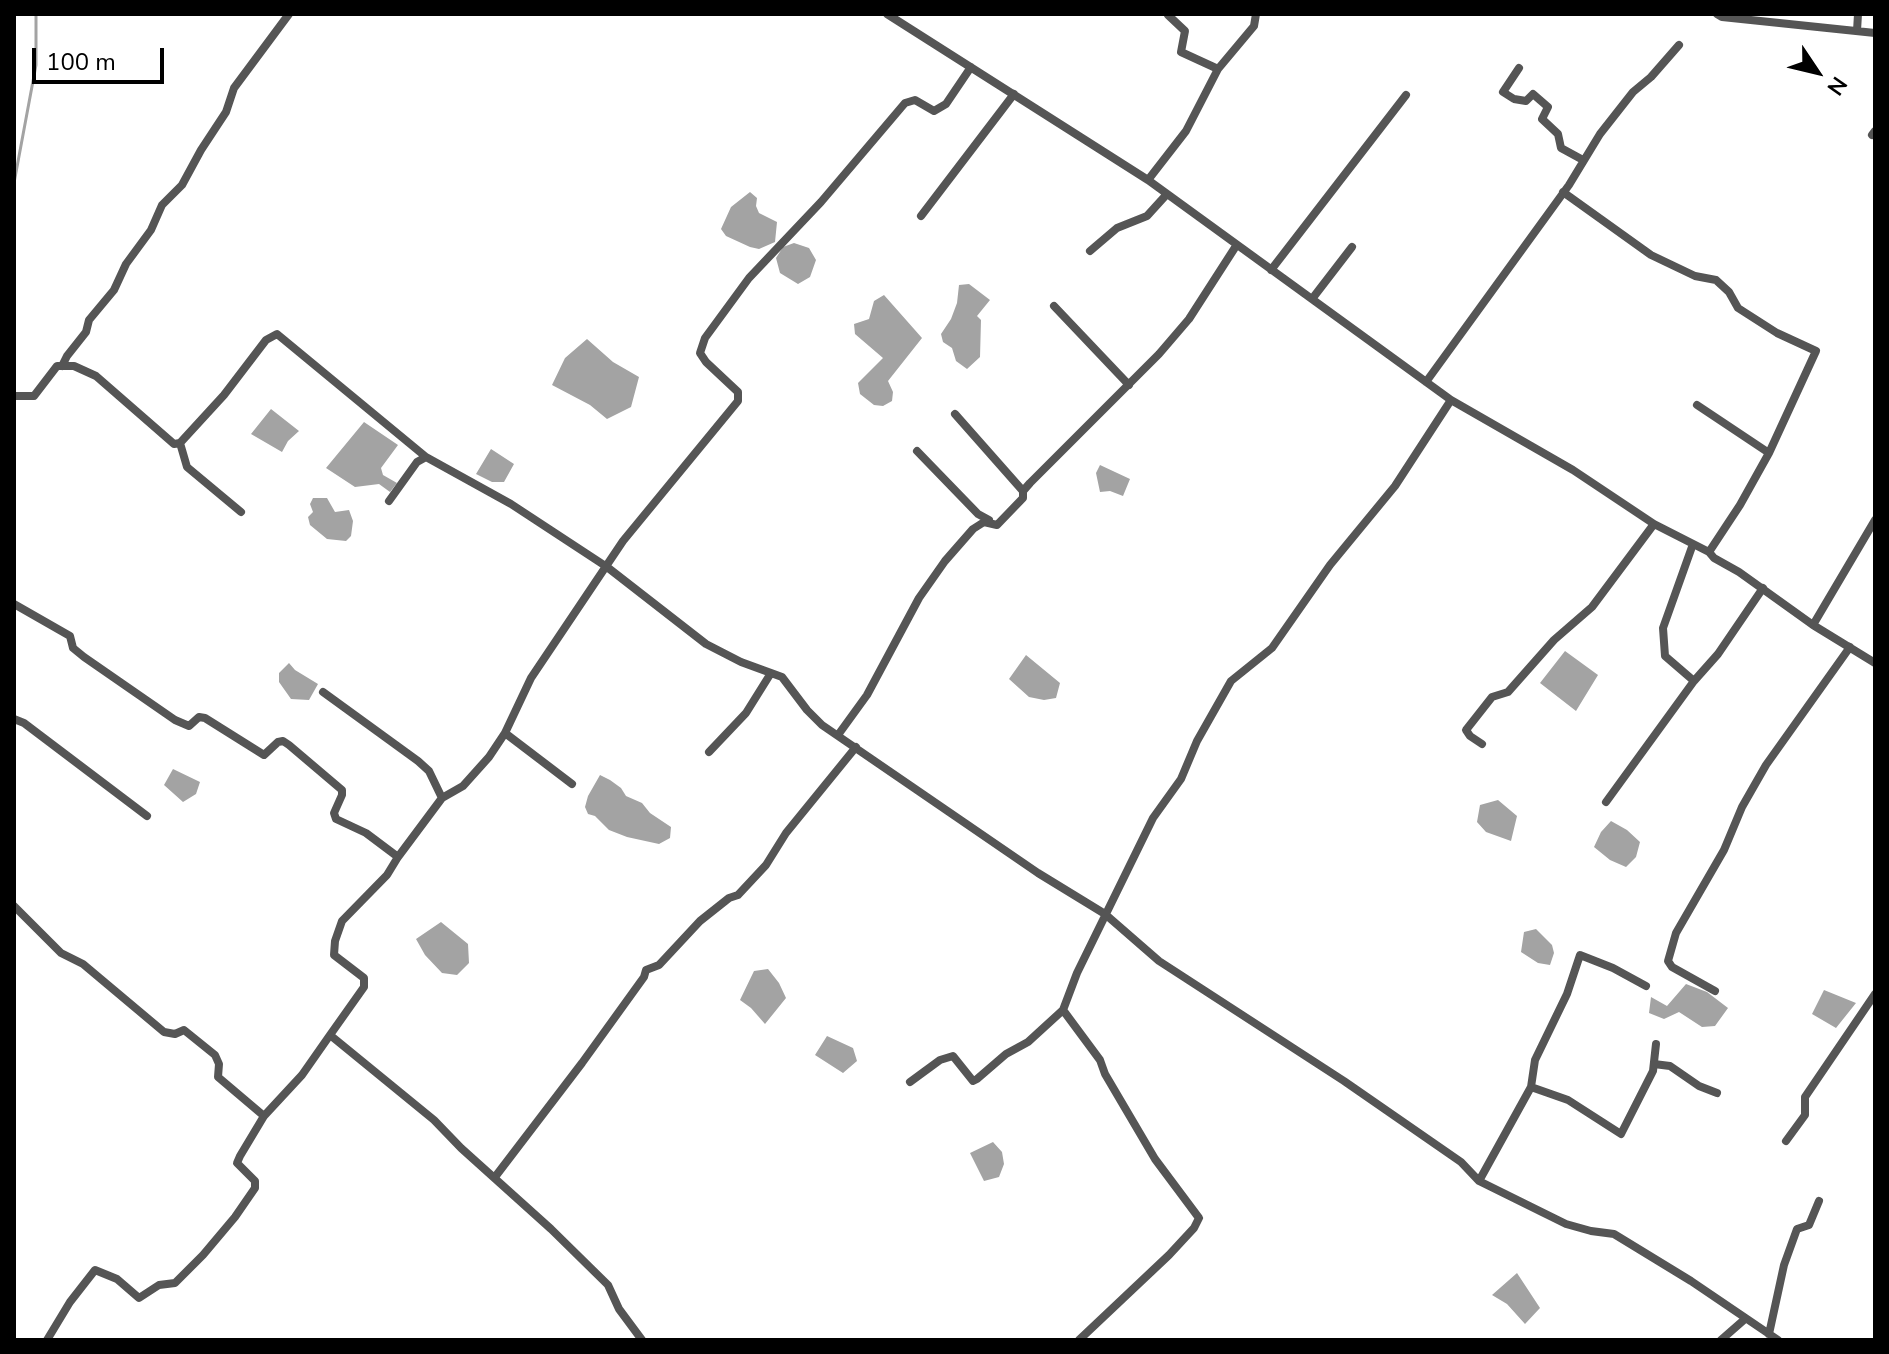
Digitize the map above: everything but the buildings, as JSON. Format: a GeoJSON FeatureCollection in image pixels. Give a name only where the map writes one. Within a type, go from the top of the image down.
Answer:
{"type":"FeatureCollection","features":[{"type":"Feature","properties":{"kind":"street"},"geometry":{"type":"LineString","coordinates":[[62,366],[86,332],[89,320],[114,290],[126,264],[151,230],[162,205],[182,185],[226,112],[234,88],[289,14]]}},
{"type":"Feature","properties":{"kind":"street"},"geometry":{"type":"LineString","coordinates":[[887,14],[1148,180],[1451,400],[1573,470],[1654,524],[1709,552],[1813,625],[1875,663]]}},
{"type":"Feature","properties":{"kind":"street"},"geometry":{"type":"LineString","coordinates":[[1148,180],[1186,131],[1218,69],[1254,26],[1256,14]]}},
{"type":"Feature","properties":{"kind":"street"},"geometry":{"type":"LineString","coordinates":[[1717,14],[1875,33]]}},
{"type":"Feature","properties":{"kind":"street"},"geometry":{"type":"LineString","coordinates":[[1857,31],[1858,14]]}},
{"type":"Feature","properties":{"kind":"street"},"geometry":{"type":"LineString","coordinates":[[1168,15],[1185,31],[1181,52],[1218,69]]}},
{"type":"Feature","properties":{"kind":"street"},"geometry":{"type":"LineString","coordinates":[[1426,382],[1633,92],[1679,45]]}},
{"type":"Feature","properties":{"kind":"street"},"geometry":{"type":"LineString","coordinates":[[47,1340],[70,1302],[95,1270],[117,1279],[139,1298],[159,1285],[175,1283],[235,1217],[255,1188],[255,1181],[237,1163],[264,1116],[302,1075],[364,987],[364,978],[334,955],[342,921],[387,875],[442,798],[463,786],[505,733],[531,678],[623,541],[738,401],[738,392],[700,353],[705,338],[749,278],[821,202],[905,103],[915,100],[934,111],[946,104],[971,67]]}},
{"type":"Feature","properties":{"kind":"street"},"geometry":{"type":"LineString","coordinates":[[1519,68],[1503,92],[1514,99],[1526,101],[1533,94],[1548,107],[1542,119],[1558,134],[1561,148],[1583,160]]}},
{"type":"Feature","properties":{"kind":"street"},"geometry":{"type":"LineString","coordinates":[[921,216],[1014,94]]}},
{"type":"Feature","properties":{"kind":"street"},"geometry":{"type":"LineString","coordinates":[[1271,270],[1406,95]]}},
{"type":"Feature","properties":{"kind":"street"},"geometry":{"type":"LineString","coordinates":[[1563,192],[1651,255],[1695,276],[1716,280],[1729,292],[1738,308],[1777,333],[1816,351],[1769,453],[1709,552]]}},
{"type":"Feature","properties":{"kind":"street"},"geometry":{"type":"LineString","coordinates":[[1090,251],[1117,228],[1147,216],[1167,194]]}},
{"type":"Feature","properties":{"kind":"street"},"geometry":{"type":"LineString","coordinates":[[1023,491],[1129,385],[1189,319],[1236,246]]}},
{"type":"Feature","properties":{"kind":"street"},"geometry":{"type":"LineString","coordinates":[[1312,299],[1352,247]]}},
{"type":"Feature","properties":{"kind":"street"},"geometry":{"type":"LineString","coordinates":[[1054,306],[1129,385]]}},
{"type":"Feature","properties":{"kind":"street"},"geometry":{"type":"LineString","coordinates":[[14,396],[34,396],[57,366],[74,366],[96,376],[174,444],[180,443],[224,395],[266,340],[277,334],[426,457],[511,504],[607,567],[706,644],[741,662],[782,677],[807,710],[838,735],[1038,873],[1105,914],[1159,961],[1344,1081],[1461,1162],[1479,1181],[1566,1224],[1614,1234],[1774,1337],[1784,1265],[1797,1229],[1809,1225],[1819,1201]]}},
{"type":"Feature","properties":{"kind":"street"},"geometry":{"type":"LineString","coordinates":[[910,1082],[940,1060],[953,1056],[973,1081],[1006,1054],[1028,1042],[1063,1010],[1077,973],[1153,818],[1181,779],[1197,741],[1231,681],[1272,648],[1330,565],[1395,486],[1451,400]]}},
{"type":"Feature","properties":{"kind":"street"},"geometry":{"type":"LineString","coordinates":[[1697,405],[1769,453]]}},
{"type":"Feature","properties":{"kind":"street"},"geometry":{"type":"LineString","coordinates":[[955,414],[1023,491],[1023,498],[997,525]]}},
{"type":"Feature","properties":{"kind":"street"},"geometry":{"type":"LineString","coordinates":[[180,443],[187,467],[241,512]]}},
{"type":"Feature","properties":{"kind":"street"},"geometry":{"type":"LineString","coordinates":[[917,451],[978,514],[997,525]]}},
{"type":"Feature","properties":{"kind":"street"},"geometry":{"type":"LineString","coordinates":[[389,501],[417,462],[426,457]]}},
{"type":"Feature","properties":{"kind":"street"},"geometry":{"type":"LineString","coordinates":[[1813,625],[1875,520]]}},
{"type":"Feature","properties":{"kind":"street"},"geometry":{"type":"LineString","coordinates":[[838,735],[867,695],[919,598],[945,561],[973,529],[984,522],[997,525]]}},
{"type":"Feature","properties":{"kind":"street"},"geometry":{"type":"LineString","coordinates":[[1482,744],[1466,730],[1492,697],[1508,692],[1554,640],[1592,607],[1654,524]]}},
{"type":"Feature","properties":{"kind":"street"},"geometry":{"type":"LineString","coordinates":[[1693,544],[1663,628],[1665,656],[1694,681]]}},
{"type":"Feature","properties":{"kind":"street"},"geometry":{"type":"LineString","coordinates":[[1606,802],[1694,681],[1718,654],[1763,588]]}},
{"type":"Feature","properties":{"kind":"street"},"geometry":{"type":"LineString","coordinates":[[14,604],[70,636],[73,648],[84,657],[175,720],[189,726],[199,717],[205,718],[264,755],[283,741],[342,790],[334,813],[336,819],[366,833],[398,857]]}},
{"type":"Feature","properties":{"kind":"street"},"geometry":{"type":"LineString","coordinates":[[1715,991],[1672,967],[1668,961],[1676,933],[1724,850],[1742,807],[1766,765],[1850,647]]}},
{"type":"Feature","properties":{"kind":"street"},"geometry":{"type":"LineString","coordinates":[[709,752],[746,713],[771,673]]}},
{"type":"Feature","properties":{"kind":"street"},"geometry":{"type":"LineString","coordinates":[[323,692],[418,761],[429,771],[442,798]]}},
{"type":"Feature","properties":{"kind":"street"},"geometry":{"type":"LineString","coordinates":[[14,719],[24,723],[147,816]]}},
{"type":"Feature","properties":{"kind":"street"},"geometry":{"type":"LineString","coordinates":[[505,733],[572,784]]}},
{"type":"Feature","properties":{"kind":"street"},"geometry":{"type":"LineString","coordinates":[[495,1177],[582,1063],[646,970],[659,965],[700,921],[729,898],[738,895],[766,865],[786,833],[856,747]]}},
{"type":"Feature","properties":{"kind":"street"},"geometry":{"type":"LineString","coordinates":[[14,906],[61,953],[83,964],[164,1032],[175,1034],[184,1030],[215,1055],[219,1064],[218,1077],[264,1116]]}},
{"type":"Feature","properties":{"kind":"street"},"geometry":{"type":"LineString","coordinates":[[1479,1181],[1531,1087],[1535,1060],[1567,994],[1580,955],[1646,986]]}},
{"type":"Feature","properties":{"kind":"street"},"geometry":{"type":"LineString","coordinates":[[1786,1141],[1805,1115],[1805,1097],[1875,994]]}},
{"type":"Feature","properties":{"kind":"street"},"geometry":{"type":"LineString","coordinates":[[1063,1010],[1100,1060],[1105,1074],[1155,1159],[1199,1218],[1194,1228],[1169,1255],[1079,1340]]}},
{"type":"Feature","properties":{"kind":"street"},"geometry":{"type":"LineString","coordinates":[[330,1035],[366,1067],[401,1091],[608,1285],[619,1309],[642,1340]]}},
{"type":"Feature","properties":{"kind":"street"},"geometry":{"type":"LineString","coordinates":[[1531,1087],[1568,1100],[1621,1134],[1653,1071],[1656,1044]]}},
{"type":"Feature","properties":{"kind":"street"},"geometry":{"type":"LineString","coordinates":[[1654,1064],[1670,1066],[1699,1086],[1717,1093]]}},
{"type":"Feature","properties":{"kind":"street"},"geometry":{"type":"LineString","coordinates":[[1721,1340],[1745,1319]]}},
{"type":"Feature","properties":{"kind":"shaded area"},"geometry":{"type":"Polygon","coordinates":[[[750,192],[757,198],[759,213],[777,222],[775,242],[759,249],[726,236],[721,229],[731,207],[750,192]]]}},
{"type":"Feature","properties":{"kind":"shaded area"},"geometry":{"type":"Polygon","coordinates":[[[794,243],[809,248],[816,260],[810,277],[798,284],[780,273],[776,258],[783,247],[794,243]]]}},
{"type":"Feature","properties":{"kind":"shaded area"},"geometry":{"type":"Polygon","coordinates":[[[969,284],[990,300],[977,316],[981,320],[980,357],[967,369],[956,361],[952,348],[943,342],[941,334],[957,303],[959,285],[969,284]]]}},
{"type":"Feature","properties":{"kind":"shaded area"},"geometry":{"type":"Polygon","coordinates":[[[884,295],[922,338],[888,381],[893,392],[892,401],[883,406],[874,405],[860,394],[858,383],[883,358],[855,334],[854,324],[869,319],[874,301],[884,295]]]}},
{"type":"Feature","properties":{"kind":"shaded area"},"geometry":{"type":"Polygon","coordinates":[[[587,339],[613,362],[639,377],[631,407],[607,419],[590,405],[552,385],[565,358],[587,339]]]}},
{"type":"Feature","properties":{"kind":"shaded area"},"geometry":{"type":"Polygon","coordinates":[[[271,409],[299,431],[282,452],[251,434],[271,409]]]}},
{"type":"Feature","properties":{"kind":"shaded area"},"geometry":{"type":"Polygon","coordinates":[[[364,422],[398,445],[381,468],[383,475],[397,483],[390,492],[379,484],[355,487],[326,468],[364,422]]]}},
{"type":"Feature","properties":{"kind":"shaded area"},"geometry":{"type":"Polygon","coordinates":[[[491,449],[514,464],[504,482],[492,482],[476,474],[491,449]]]}},
{"type":"Feature","properties":{"kind":"shaded area"},"geometry":{"type":"Polygon","coordinates":[[[1100,465],[1130,479],[1123,496],[1110,491],[1100,492],[1096,473],[1100,465]]]}},
{"type":"Feature","properties":{"kind":"shaded area"},"geometry":{"type":"Polygon","coordinates":[[[313,498],[327,498],[335,512],[349,510],[353,521],[351,536],[346,541],[327,539],[310,525],[308,517],[313,512],[310,504],[313,498]]]}},
{"type":"Feature","properties":{"kind":"shaded area"},"geometry":{"type":"Polygon","coordinates":[[[1565,651],[1598,675],[1576,711],[1540,683],[1565,651]]]}},
{"type":"Feature","properties":{"kind":"shaded area"},"geometry":{"type":"Polygon","coordinates":[[[1026,655],[1060,683],[1056,698],[1044,700],[1029,697],[1009,679],[1026,655]]]}},
{"type":"Feature","properties":{"kind":"shaded area"},"geometry":{"type":"Polygon","coordinates":[[[289,663],[318,684],[309,700],[291,699],[279,682],[279,673],[289,663]]]}},
{"type":"Feature","properties":{"kind":"shaded area"},"geometry":{"type":"Polygon","coordinates":[[[173,769],[200,782],[196,794],[183,802],[164,785],[173,769]]]}},
{"type":"Feature","properties":{"kind":"shaded area"},"geometry":{"type":"Polygon","coordinates":[[[600,775],[671,827],[670,838],[659,844],[627,837],[609,830],[595,816],[588,814],[585,807],[588,796],[600,775]]]}},
{"type":"Feature","properties":{"kind":"shaded area"},"geometry":{"type":"Polygon","coordinates":[[[1498,800],[1517,816],[1511,841],[1486,832],[1477,822],[1480,805],[1498,800]]]}},
{"type":"Feature","properties":{"kind":"shaded area"},"geometry":{"type":"Polygon","coordinates":[[[1611,821],[1640,842],[1636,857],[1626,867],[1610,860],[1594,847],[1611,821]]]}},
{"type":"Feature","properties":{"kind":"shaded area"},"geometry":{"type":"Polygon","coordinates":[[[441,922],[468,944],[469,963],[457,975],[442,973],[425,955],[416,939],[441,922]]]}},
{"type":"Feature","properties":{"kind":"shaded area"},"geometry":{"type":"Polygon","coordinates":[[[1536,929],[1552,945],[1554,953],[1550,965],[1538,963],[1521,952],[1524,932],[1536,929]]]}},
{"type":"Feature","properties":{"kind":"shaded area"},"geometry":{"type":"Polygon","coordinates":[[[768,969],[786,998],[765,1024],[740,1000],[754,971],[768,969]]]}},
{"type":"Feature","properties":{"kind":"shaded area"},"geometry":{"type":"Polygon","coordinates":[[[1686,984],[1707,992],[1728,1008],[1715,1026],[1702,1027],[1679,1012],[1664,1019],[1649,1013],[1651,997],[1667,1006],[1686,984]]]}},
{"type":"Feature","properties":{"kind":"shaded area"},"geometry":{"type":"Polygon","coordinates":[[[1824,990],[1856,1003],[1836,1028],[1812,1014],[1824,990]]]}},
{"type":"Feature","properties":{"kind":"shaded area"},"geometry":{"type":"Polygon","coordinates":[[[827,1036],[853,1048],[857,1061],[843,1073],[815,1055],[827,1036]]]}},
{"type":"Feature","properties":{"kind":"shaded area"},"geometry":{"type":"Polygon","coordinates":[[[993,1142],[1002,1152],[1004,1164],[999,1177],[984,1181],[970,1153],[993,1142]]]}},
{"type":"Feature","properties":{"kind":"shaded area"},"geometry":{"type":"Polygon","coordinates":[[[1517,1273],[1540,1308],[1525,1324],[1507,1304],[1492,1295],[1517,1273]]]}},
{"type":"Feature","properties":{"kind":"waterway"},"geometry":{"type":"LineString","coordinates":[[14,183],[36,65],[36,14]]}}]}
